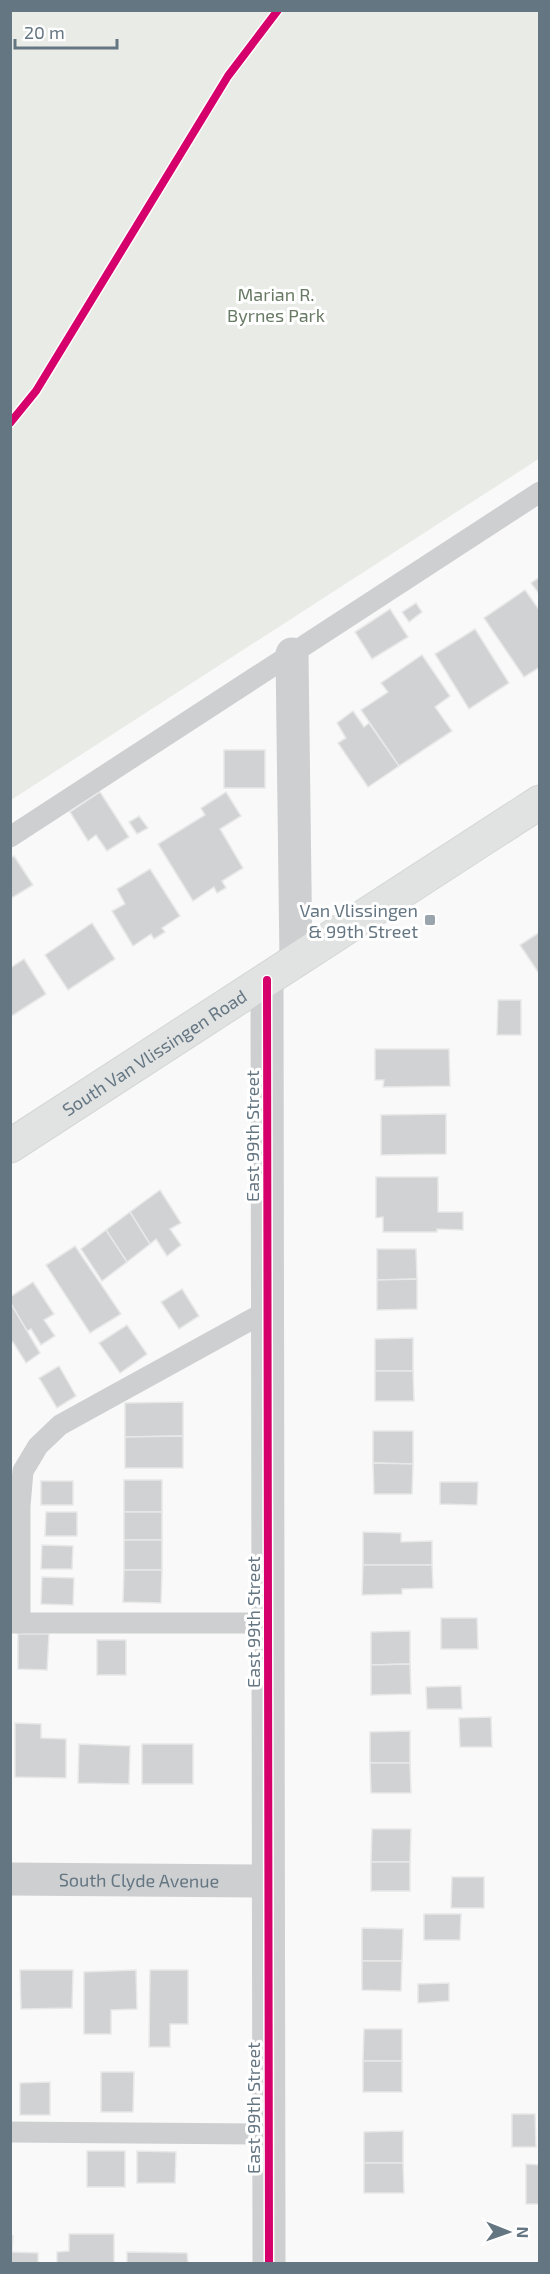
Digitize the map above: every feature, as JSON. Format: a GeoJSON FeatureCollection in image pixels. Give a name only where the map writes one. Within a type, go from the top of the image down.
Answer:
{"type":"FeatureCollection","features":[{"type":"Feature","properties":{"kind":"main road","name":"South Van Vlissingen Road"},"geometry":{"type":"LineString","coordinates":[[10,1146],[540,802]]}},
{"type":"Feature","properties":{"kind":"street"},"geometry":{"type":"LineString","coordinates":[[292,654],[296,961]]}},
{"type":"Feature","properties":{"kind":"street","name":"East 99th Street"},"geometry":{"type":"LineString","coordinates":[[267,980],[268,2264]]}},
{"type":"Feature","properties":{"kind":"street","name":"South Clyde Avenue"},"geometry":{"type":"LineString","coordinates":[[10,1880],[268,1881]]}},
{"type":"Feature","properties":{"kind":"lane"},"geometry":{"type":"LineString","coordinates":[[10,837],[540,492]]}},
{"type":"Feature","properties":{"kind":"lane"},"geometry":{"type":"LineString","coordinates":[[267,1311],[60,1425],[38,1446],[23,1471],[15,1623],[268,1623]]}},
{"type":"Feature","properties":{"kind":"lane"},"geometry":{"type":"LineString","coordinates":[[10,2132],[268,2134]]}},
{"type":"Feature","properties":{"kind":"green space","name":"Marian R. Byrnes Park"},"geometry":{"type":"Polygon","coordinates":[[[11,10],[539,11],[540,458],[11,800],[11,10]]]}},
{"type":"Feature","properties":{"kind":"building"},"geometry":{"type":"Polygon","coordinates":[[[540,577],[540,595],[531,583],[540,577]]]}},
{"type":"Feature","properties":{"kind":"building"},"geometry":{"type":"Polygon","coordinates":[[[525,590],[540,611],[540,667],[524,677],[484,618],[525,590]]]}},
{"type":"Feature","properties":{"kind":"building"},"geometry":{"type":"Polygon","coordinates":[[[416,603],[422,612],[409,622],[402,612],[416,603]]]}},
{"type":"Feature","properties":{"kind":"building"},"geometry":{"type":"Polygon","coordinates":[[[390,609],[408,637],[372,659],[355,632],[390,609]]]}},
{"type":"Feature","properties":{"kind":"building"},"geometry":{"type":"Polygon","coordinates":[[[475,629],[509,683],[469,709],[435,654],[475,629]]]}},
{"type":"Feature","properties":{"kind":"building"},"geometry":{"type":"Polygon","coordinates":[[[422,655],[450,696],[435,707],[452,731],[399,766],[361,710],[388,692],[381,683],[422,655]]]}},
{"type":"Feature","properties":{"kind":"building"},"geometry":{"type":"Polygon","coordinates":[[[353,711],[364,727],[369,723],[399,766],[368,787],[338,743],[346,738],[337,723],[353,711]]]}},
{"type":"Feature","properties":{"kind":"building"},"geometry":{"type":"Polygon","coordinates":[[[224,750],[265,750],[265,788],[224,788],[224,750]]]}},
{"type":"Feature","properties":{"kind":"building"},"geometry":{"type":"Polygon","coordinates":[[[100,792],[129,837],[107,851],[96,835],[88,841],[70,812],[100,792]]]}},
{"type":"Feature","properties":{"kind":"building"},"geometry":{"type":"Polygon","coordinates":[[[226,792],[241,816],[220,829],[243,868],[222,881],[226,888],[217,893],[214,887],[193,901],[158,844],[205,815],[201,808],[226,792]]]}},
{"type":"Feature","properties":{"kind":"building"},"geometry":{"type":"Polygon","coordinates":[[[139,816],[148,828],[137,834],[129,822],[139,816]]]}},
{"type":"Feature","properties":{"kind":"building"},"geometry":{"type":"Polygon","coordinates":[[[14,856],[33,885],[10,899],[10,858],[14,856]]]}},
{"type":"Feature","properties":{"kind":"building"},"geometry":{"type":"Polygon","coordinates":[[[150,869],[180,916],[162,928],[165,932],[154,939],[151,934],[133,946],[112,911],[125,904],[117,889],[150,869]]]}},
{"type":"Feature","properties":{"kind":"building"},"geometry":{"type":"Polygon","coordinates":[[[92,923],[115,959],[68,990],[45,955],[92,923]]]}},
{"type":"Feature","properties":{"kind":"building"},"geometry":{"type":"Polygon","coordinates":[[[540,932],[540,975],[520,945],[540,932]]]}},
{"type":"Feature","properties":{"kind":"building"},"geometry":{"type":"Polygon","coordinates":[[[24,959],[46,994],[10,1017],[10,968],[24,959]]]}},
{"type":"Feature","properties":{"kind":"building"},"geometry":{"type":"Polygon","coordinates":[[[498,1000],[521,1000],[521,1035],[497,1035],[498,1000]]]}},
{"type":"Feature","properties":{"kind":"building"},"geometry":{"type":"Polygon","coordinates":[[[375,1049],[449,1049],[450,1086],[383,1087],[384,1080],[375,1080],[375,1049]]]}},
{"type":"Feature","properties":{"kind":"building"},"geometry":{"type":"Polygon","coordinates":[[[446,1114],[446,1154],[381,1155],[381,1115],[446,1114]]]}},
{"type":"Feature","properties":{"kind":"building"},"geometry":{"type":"Polygon","coordinates":[[[376,1177],[438,1177],[438,1212],[463,1212],[463,1230],[383,1232],[383,1217],[376,1218],[376,1177]]]}},
{"type":"Feature","properties":{"kind":"building"},"geometry":{"type":"Polygon","coordinates":[[[160,1190],[181,1223],[170,1229],[181,1245],[167,1256],[156,1239],[150,1244],[130,1212],[160,1190]]]}},
{"type":"Feature","properties":{"kind":"building"},"geometry":{"type":"Polygon","coordinates":[[[130,1212],[150,1244],[127,1262],[106,1230],[130,1212]]]}},
{"type":"Feature","properties":{"kind":"building"},"geometry":{"type":"Polygon","coordinates":[[[106,1230],[127,1262],[102,1281],[81,1249],[106,1230]]]}},
{"type":"Feature","properties":{"kind":"building"},"geometry":{"type":"Polygon","coordinates":[[[75,1246],[121,1314],[90,1333],[46,1265],[75,1246]]]}},
{"type":"Feature","properties":{"kind":"building"},"geometry":{"type":"Polygon","coordinates":[[[377,1249],[416,1249],[417,1279],[377,1280],[377,1249]]]}},
{"type":"Feature","properties":{"kind":"building"},"geometry":{"type":"Polygon","coordinates":[[[417,1279],[417,1309],[377,1310],[377,1280],[417,1279]]]}},
{"type":"Feature","properties":{"kind":"building"},"geometry":{"type":"Polygon","coordinates":[[[33,1282],[54,1314],[44,1320],[55,1336],[41,1345],[31,1329],[27,1331],[10,1302],[10,1297],[33,1282]]]}},
{"type":"Feature","properties":{"kind":"building"},"geometry":{"type":"Polygon","coordinates":[[[182,1289],[199,1316],[179,1329],[161,1302],[182,1289]]]}},
{"type":"Feature","properties":{"kind":"building"},"geometry":{"type":"Polygon","coordinates":[[[10,1302],[40,1353],[26,1363],[13,1342],[10,1344],[10,1302]]]}},
{"type":"Feature","properties":{"kind":"building"},"geometry":{"type":"Polygon","coordinates":[[[127,1325],[147,1354],[120,1373],[99,1343],[127,1325]]]}},
{"type":"Feature","properties":{"kind":"building"},"geometry":{"type":"Polygon","coordinates":[[[413,1338],[413,1371],[375,1371],[375,1339],[413,1338]]]}},
{"type":"Feature","properties":{"kind":"building"},"geometry":{"type":"Polygon","coordinates":[[[59,1366],[76,1396],[57,1408],[39,1378],[59,1366]]]}},
{"type":"Feature","properties":{"kind":"building"},"geometry":{"type":"Polygon","coordinates":[[[375,1371],[413,1371],[414,1401],[375,1401],[375,1371]]]}},
{"type":"Feature","properties":{"kind":"building"},"geometry":{"type":"Polygon","coordinates":[[[183,1402],[183,1436],[125,1437],[125,1403],[183,1402]]]}},
{"type":"Feature","properties":{"kind":"building"},"geometry":{"type":"Polygon","coordinates":[[[373,1431],[413,1431],[413,1464],[373,1463],[373,1431]]]}},
{"type":"Feature","properties":{"kind":"building"},"geometry":{"type":"Polygon","coordinates":[[[183,1436],[183,1468],[125,1468],[125,1437],[183,1436]]]}},
{"type":"Feature","properties":{"kind":"building"},"geometry":{"type":"Polygon","coordinates":[[[373,1463],[413,1464],[412,1494],[374,1494],[373,1463]]]}},
{"type":"Feature","properties":{"kind":"building"},"geometry":{"type":"Polygon","coordinates":[[[124,1480],[162,1480],[162,1512],[124,1512],[124,1480]]]}},
{"type":"Feature","properties":{"kind":"building"},"geometry":{"type":"Polygon","coordinates":[[[41,1481],[73,1481],[73,1505],[41,1505],[41,1481]]]}},
{"type":"Feature","properties":{"kind":"building"},"geometry":{"type":"Polygon","coordinates":[[[440,1482],[478,1482],[477,1505],[440,1504],[440,1482]]]}},
{"type":"Feature","properties":{"kind":"building"},"geometry":{"type":"Polygon","coordinates":[[[46,1512],[77,1512],[77,1536],[45,1536],[46,1512]]]}},
{"type":"Feature","properties":{"kind":"building"},"geometry":{"type":"Polygon","coordinates":[[[124,1512],[162,1512],[162,1540],[124,1540],[124,1512]]]}},
{"type":"Feature","properties":{"kind":"building"},"geometry":{"type":"Polygon","coordinates":[[[363,1532],[401,1533],[401,1542],[432,1541],[432,1565],[363,1565],[363,1532]]]}},
{"type":"Feature","properties":{"kind":"building"},"geometry":{"type":"Polygon","coordinates":[[[124,1540],[162,1540],[162,1570],[124,1570],[124,1540]]]}},
{"type":"Feature","properties":{"kind":"building"},"geometry":{"type":"Polygon","coordinates":[[[42,1545],[73,1546],[72,1569],[41,1569],[42,1545]]]}},
{"type":"Feature","properties":{"kind":"building"},"geometry":{"type":"Polygon","coordinates":[[[363,1565],[432,1565],[433,1588],[402,1589],[402,1594],[362,1595],[363,1565]]]}},
{"type":"Feature","properties":{"kind":"building"},"geometry":{"type":"Polygon","coordinates":[[[124,1570],[162,1570],[161,1603],[123,1602],[124,1570]]]}},
{"type":"Feature","properties":{"kind":"building"},"geometry":{"type":"Polygon","coordinates":[[[42,1577],[74,1578],[73,1605],[41,1604],[42,1577]]]}},
{"type":"Feature","properties":{"kind":"building"},"geometry":{"type":"Polygon","coordinates":[[[441,1618],[477,1618],[478,1649],[441,1649],[441,1618]]]}},
{"type":"Feature","properties":{"kind":"building"},"geometry":{"type":"Polygon","coordinates":[[[410,1631],[410,1664],[371,1665],[371,1632],[410,1631]]]}},
{"type":"Feature","properties":{"kind":"building"},"geometry":{"type":"Polygon","coordinates":[[[18,1634],[49,1634],[47,1670],[18,1669],[18,1634]]]}},
{"type":"Feature","properties":{"kind":"building"},"geometry":{"type":"Polygon","coordinates":[[[97,1640],[126,1640],[126,1675],[97,1675],[97,1640]]]}},
{"type":"Feature","properties":{"kind":"building"},"geometry":{"type":"Polygon","coordinates":[[[410,1664],[411,1694],[371,1695],[371,1665],[410,1664]]]}},
{"type":"Feature","properties":{"kind":"building"},"geometry":{"type":"Polygon","coordinates":[[[461,1686],[462,1709],[427,1709],[426,1687],[461,1686]]]}},
{"type":"Feature","properties":{"kind":"building"},"geometry":{"type":"Polygon","coordinates":[[[491,1717],[492,1747],[460,1747],[459,1718],[491,1717]]]}},
{"type":"Feature","properties":{"kind":"building"},"geometry":{"type":"Polygon","coordinates":[[[15,1723],[41,1724],[41,1738],[66,1739],[66,1778],[15,1777],[15,1723]]]}},
{"type":"Feature","properties":{"kind":"building"},"geometry":{"type":"Polygon","coordinates":[[[410,1731],[410,1763],[370,1763],[370,1732],[410,1731]]]}},
{"type":"Feature","properties":{"kind":"building"},"geometry":{"type":"Polygon","coordinates":[[[79,1744],[130,1746],[129,1784],[78,1783],[79,1744]]]}},
{"type":"Feature","properties":{"kind":"building"},"geometry":{"type":"Polygon","coordinates":[[[142,1744],[193,1744],[193,1784],[142,1784],[142,1744]]]}},
{"type":"Feature","properties":{"kind":"building"},"geometry":{"type":"Polygon","coordinates":[[[370,1763],[410,1763],[411,1793],[371,1793],[370,1763]]]}},
{"type":"Feature","properties":{"kind":"building"},"geometry":{"type":"Polygon","coordinates":[[[372,1829],[411,1829],[410,1862],[371,1862],[372,1829]]]}},
{"type":"Feature","properties":{"kind":"building"},"geometry":{"type":"Polygon","coordinates":[[[371,1862],[410,1862],[410,1891],[371,1891],[371,1862]]]}},
{"type":"Feature","properties":{"kind":"building"},"geometry":{"type":"Polygon","coordinates":[[[452,1877],[484,1877],[484,1908],[451,1908],[452,1877]]]}},
{"type":"Feature","properties":{"kind":"building"},"geometry":{"type":"Polygon","coordinates":[[[424,1914],[461,1914],[460,1940],[424,1940],[424,1914]]]}},
{"type":"Feature","properties":{"kind":"building"},"geometry":{"type":"Polygon","coordinates":[[[362,1928],[403,1929],[402,1961],[362,1961],[362,1928]]]}},
{"type":"Feature","properties":{"kind":"building"},"geometry":{"type":"Polygon","coordinates":[[[362,1961],[402,1961],[401,1991],[362,1990],[362,1961]]]}},
{"type":"Feature","properties":{"kind":"building"},"geometry":{"type":"Polygon","coordinates":[[[20,1970],[73,1970],[72,2008],[21,2009],[20,1970]]]}},
{"type":"Feature","properties":{"kind":"building"},"geometry":{"type":"Polygon","coordinates":[[[136,1970],[137,2009],[111,2010],[111,2034],[84,2034],[84,1972],[136,1970]]]}},
{"type":"Feature","properties":{"kind":"building"},"geometry":{"type":"Polygon","coordinates":[[[150,1970],[188,1970],[188,2024],[170,2024],[170,2047],[149,2047],[150,1970]]]}},
{"type":"Feature","properties":{"kind":"building"},"geometry":{"type":"Polygon","coordinates":[[[449,1983],[449,2001],[418,2003],[418,1984],[449,1983]]]}},
{"type":"Feature","properties":{"kind":"building"},"geometry":{"type":"Polygon","coordinates":[[[364,2029],[402,2029],[402,2061],[363,2061],[364,2029]]]}},
{"type":"Feature","properties":{"kind":"building"},"geometry":{"type":"Polygon","coordinates":[[[363,2061],[402,2061],[402,2092],[363,2092],[363,2061]]]}},
{"type":"Feature","properties":{"kind":"building"},"geometry":{"type":"Polygon","coordinates":[[[101,2072],[134,2072],[133,2112],[101,2112],[101,2072]]]}},
{"type":"Feature","properties":{"kind":"building"},"geometry":{"type":"Polygon","coordinates":[[[50,2082],[50,2115],[20,2115],[20,2083],[50,2082]]]}},
{"type":"Feature","properties":{"kind":"building"},"geometry":{"type":"Polygon","coordinates":[[[512,2114],[535,2114],[536,2147],[512,2147],[512,2114]]]}},
{"type":"Feature","properties":{"kind":"building"},"geometry":{"type":"Polygon","coordinates":[[[403,2131],[403,2163],[364,2163],[364,2132],[403,2131]]]}},
{"type":"Feature","properties":{"kind":"building"},"geometry":{"type":"Polygon","coordinates":[[[87,2151],[125,2151],[125,2187],[87,2187],[87,2151]]]}},
{"type":"Feature","properties":{"kind":"building"},"geometry":{"type":"Polygon","coordinates":[[[137,2151],[176,2152],[175,2183],[137,2183],[137,2151]]]}},
{"type":"Feature","properties":{"kind":"building"},"geometry":{"type":"Polygon","coordinates":[[[364,2163],[403,2163],[404,2193],[364,2193],[364,2163]]]}},
{"type":"Feature","properties":{"kind":"building"},"geometry":{"type":"Polygon","coordinates":[[[526,2164],[540,2165],[540,2204],[526,2204],[526,2164]]]}},
{"type":"Feature","properties":{"kind":"building"},"geometry":{"type":"Polygon","coordinates":[[[69,2234],[114,2234],[114,2264],[57,2264],[57,2252],[69,2251],[69,2234]]]}},
{"type":"Feature","properties":{"kind":"building"},"geometry":{"type":"Polygon","coordinates":[[[10,2236],[13,2236],[12,2252],[38,2253],[38,2264],[10,2264],[10,2236]]]}},
{"type":"Feature","properties":{"kind":"building"},"geometry":{"type":"Polygon","coordinates":[[[127,2252],[187,2253],[188,2264],[127,2264],[127,2252]]]}},
{"type":"Feature","properties":{"kind":"cycle path"},"geometry":{"type":"LineString","coordinates":[[10,423],[36,391],[228,76],[278,10]]}},
{"type":"Feature","properties":{"kind":"cycle path"},"geometry":{"type":"LineString","coordinates":[[267,980],[269,2264]]}},
{"type":"Feature","properties":{"kind":"place","name":"Van Vlissingen & 99th Street"},"geometry":{"type":"Point","coordinates":[430,920]}}]}
